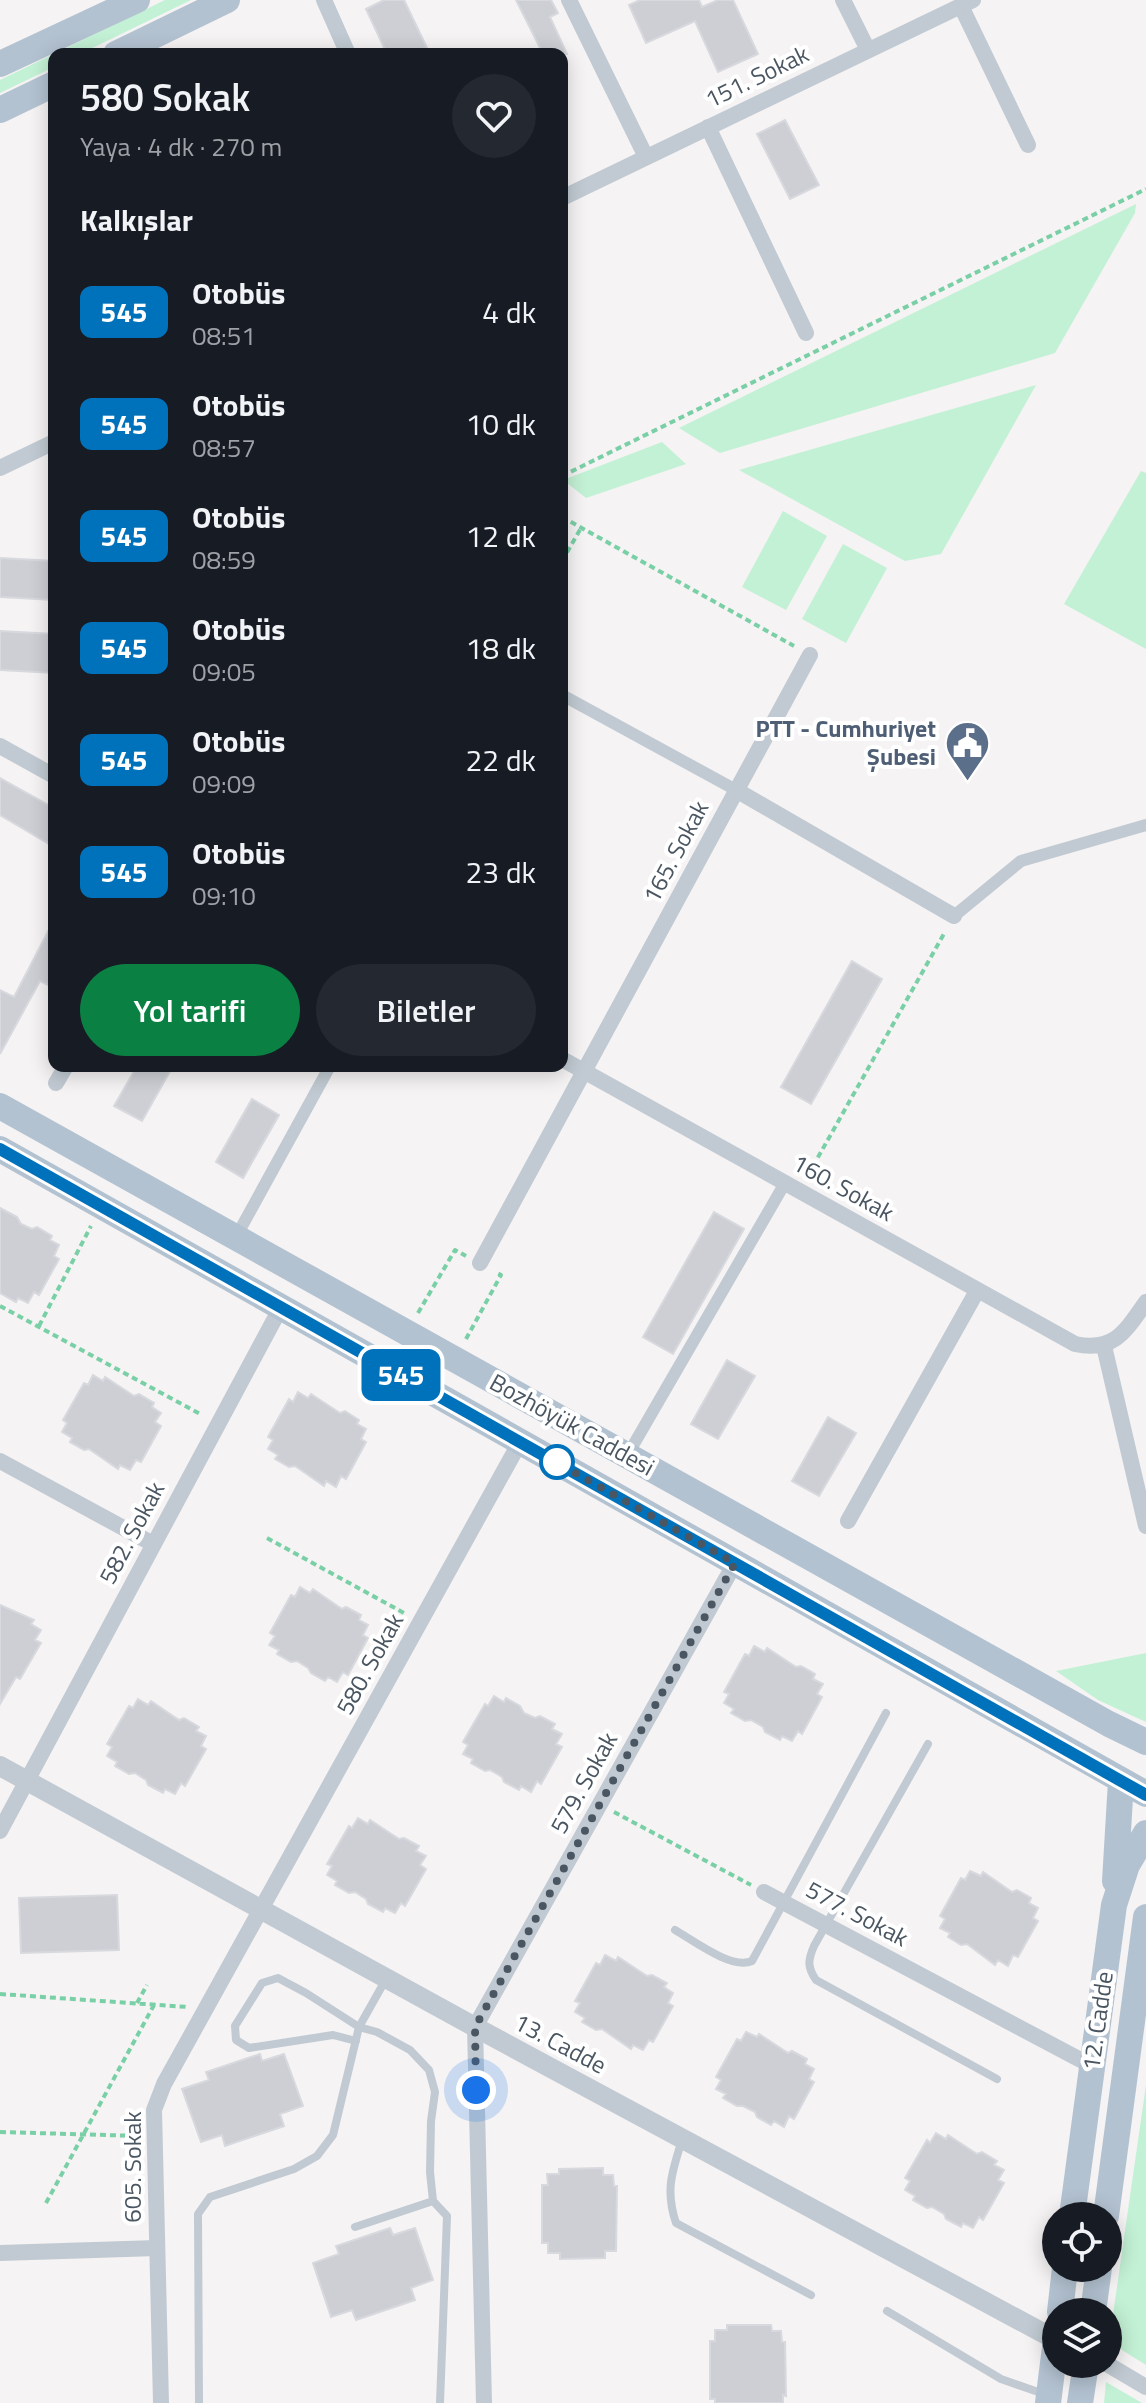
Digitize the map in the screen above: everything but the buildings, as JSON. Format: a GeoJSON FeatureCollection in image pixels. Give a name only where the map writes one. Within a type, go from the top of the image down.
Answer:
{"type":"FeatureCollection","features":[{"type":"Feature","properties":{"kind":"main road"},"geometry":{"type":"LineString","coordinates":[[0,64],[137,0]]}},
{"type":"Feature","properties":{"kind":"main road"},"geometry":{"type":"LineString","coordinates":[[128,48],[227,0]]}},
{"type":"Feature","properties":{"kind":"main road"},"geometry":{"type":"LineString","coordinates":[[0,110],[48,87]]}},
{"type":"Feature","properties":{"kind":"main road","name":"Bozhöyük Caddesi"},"geometry":{"type":"LineString","coordinates":[[0,1106],[1146,1742]]}},
{"type":"Feature","properties":{"kind":"main road","name":"Bozhöyük Caddesi"},"geometry":{"type":"LineString","coordinates":[[0,1149],[1146,1794]]}},
{"type":"Feature","properties":{"kind":"main road"},"geometry":{"type":"LineString","coordinates":[[1114,1905],[1121,1781]]}},
{"type":"Feature","properties":{"kind":"main road","name":"12. Cadde"},"geometry":{"type":"LineString","coordinates":[[1074,2202],[1114,1905],[1127,1865],[1146,1833]]}},
{"type":"Feature","properties":{"kind":"main road","name":"12. Cadde"},"geometry":{"type":"LineString","coordinates":[[1108,2202],[1146,1917]]}},
{"type":"Feature","properties":{"kind":"main road"},"geometry":{"type":"LineString","coordinates":[[1048,2399],[1051,2378]]}},
{"type":"Feature","properties":{"kind":"main road"},"geometry":{"type":"LineString","coordinates":[[1080,2403],[1084,2378]]}},
{"type":"Feature","properties":{"kind":"street"},"geometry":{"type":"LineString","coordinates":[[324,0],[345,48]]}},
{"type":"Feature","properties":{"kind":"street"},"geometry":{"type":"LineString","coordinates":[[569,0],[646,157]]}},
{"type":"Feature","properties":{"kind":"street"},"geometry":{"type":"LineString","coordinates":[[843,0],[868,50]]}},
{"type":"Feature","properties":{"kind":"street"},"geometry":{"type":"LineString","coordinates":[[967,3],[1028,145]]}},
{"type":"Feature","properties":{"kind":"street","name":"151. Sokak"},"geometry":{"type":"LineString","coordinates":[[568,195],[967,3]]}},
{"type":"Feature","properties":{"kind":"street"},"geometry":{"type":"LineString","coordinates":[[708,127],[806,333]]}},
{"type":"Feature","properties":{"kind":"street"},"geometry":{"type":"LineString","coordinates":[[0,468],[48,445]]}},
{"type":"Feature","properties":{"kind":"street","name":"165. Sokak"},"geometry":{"type":"LineString","coordinates":[[480,1263],[810,655]]}},
{"type":"Feature","properties":{"kind":"street"},"geometry":{"type":"LineString","coordinates":[[568,698],[736,790],[954,916],[1021,861],[1146,825]]}},
{"type":"Feature","properties":{"kind":"street"},"geometry":{"type":"LineString","coordinates":[[0,746],[48,773]]}},
{"type":"Feature","properties":{"kind":"street","name":"160. Sokak"},"geometry":{"type":"LineString","coordinates":[[568,1062],[1067,1341],[1084,1346],[1104,1346]]}},
{"type":"Feature","properties":{"kind":"street"},"geometry":{"type":"LineString","coordinates":[[56,1083],[62,1072]]}},
{"type":"Feature","properties":{"kind":"street"},"geometry":{"type":"LineString","coordinates":[[236,1237],[327,1072]]}},
{"type":"Feature","properties":{"kind":"street"},"geometry":{"type":"LineString","coordinates":[[627,1456],[792,1187]]}},
{"type":"Feature","properties":{"kind":"street"},"geometry":{"type":"LineString","coordinates":[[848,1521],[977,1291]]}},
{"type":"Feature","properties":{"kind":"street"},"geometry":{"type":"LineString","coordinates":[[1146,1302],[1122,1334],[1104,1346],[1146,1526]]}},
{"type":"Feature","properties":{"kind":"street","name":"582. Sokak"},"geometry":{"type":"LineString","coordinates":[[0,1831],[281,1307]]}},
{"type":"Feature","properties":{"kind":"street","name":"580. Sokak"},"geometry":{"type":"LineString","coordinates":[[262,1910],[520,1442]]}},
{"type":"Feature","properties":{"kind":"street"},"geometry":{"type":"LineString","coordinates":[[0,1461],[153,1544]]}},
{"type":"Feature","properties":{"kind":"street","name":"579. Sokak"},"geometry":{"type":"LineString","coordinates":[[475,2027],[735,1563]]}},
{"type":"Feature","properties":{"kind":"street","name":"13. Cadde"},"geometry":{"type":"LineString","coordinates":[[0,1766],[475,2027],[1042,2332]]}},
{"type":"Feature","properties":{"kind":"street","name":"577. Sokak"},"geometry":{"type":"LineString","coordinates":[[764,1892],[1092,2066]]}},
{"type":"Feature","properties":{"kind":"street","name":"605. Sokak"},"geometry":{"type":"LineString","coordinates":[[161,2403],[154,2110],[262,1910]]}},
{"type":"Feature","properties":{"kind":"street"},"geometry":{"type":"LineString","coordinates":[[475,2027],[484,2403]]}},
{"type":"Feature","properties":{"kind":"street"},"geometry":{"type":"LineString","coordinates":[[0,2253],[157,2248]]}},
{"type":"Feature","properties":{"kind":"street"},"geometry":{"type":"LineString","coordinates":[[1122,2373],[1146,2387]]}},
{"type":"Feature","properties":{"kind":"lane"},"geometry":{"type":"LineString","coordinates":[[675,1930],[731,1962],[743,1965],[752,1961],[886,1713]]}},
{"type":"Feature","properties":{"kind":"lane"},"geometry":{"type":"LineString","coordinates":[[928,1744],[826,1925],[808,1960],[809,1970],[816,1980],[997,2079]]}},
{"type":"Feature","properties":{"kind":"lane"},"geometry":{"type":"LineString","coordinates":[[356,2041],[333,2035],[249,2048],[236,2040],[235,2026],[262,1983],[278,1978],[359,2027],[377,2032],[410,2050],[429,2070],[435,2092],[430,2172],[433,2201],[447,2216],[440,2403]]}},
{"type":"Feature","properties":{"kind":"lane"},"geometry":{"type":"LineString","coordinates":[[199,2403],[198,2214],[210,2197],[294,2169],[317,2156],[333,2135],[359,2027],[386,1978]]}},
{"type":"Feature","properties":{"kind":"lane"},"geometry":{"type":"LineString","coordinates":[[682,2139],[669,2183],[670,2207],[676,2223],[811,2295]]}},
{"type":"Feature","properties":{"kind":"lane"},"geometry":{"type":"LineString","coordinates":[[355,2227],[433,2201]]}},
{"type":"Feature","properties":{"kind":"lane"},"geometry":{"type":"LineString","coordinates":[[887,2311],[1001,2379],[1048,2399]]}},
{"type":"Feature","properties":{"kind":"path"},"geometry":{"type":"LineString","coordinates":[[568,473],[1146,189]]}},
{"type":"Feature","properties":{"kind":"path"},"geometry":{"type":"LineString","coordinates":[[568,520],[810,655]]}},
{"type":"Feature","properties":{"kind":"path"},"geometry":{"type":"LineString","coordinates":[[568,551],[581,528]]}},
{"type":"Feature","properties":{"kind":"path"},"geometry":{"type":"LineString","coordinates":[[792,1187],[954,916]]}},
{"type":"Feature","properties":{"kind":"path"},"geometry":{"type":"LineString","coordinates":[[39,1326],[101,1206]]}},
{"type":"Feature","properties":{"kind":"path"},"geometry":{"type":"LineString","coordinates":[[407,1333],[455,1250],[480,1263],[501,1275],[455,1360]]}},
{"type":"Feature","properties":{"kind":"path"},"geometry":{"type":"LineString","coordinates":[[0,1306],[218,1423]]}},
{"type":"Feature","properties":{"kind":"path"},"geometry":{"type":"LineString","coordinates":[[267,1538],[420,1622]]}},
{"type":"Feature","properties":{"kind":"path"},"geometry":{"type":"LineString","coordinates":[[600,1804],[764,1892]]}},
{"type":"Feature","properties":{"kind":"path"},"geometry":{"type":"LineString","coordinates":[[137,2003],[147,1985]]}},
{"type":"Feature","properties":{"kind":"path"},"geometry":{"type":"LineString","coordinates":[[0,1994],[207,2008]]}},
{"type":"Feature","properties":{"kind":"path"},"geometry":{"type":"LineString","coordinates":[[46,2203],[154,2005]]}},
{"type":"Feature","properties":{"kind":"path"},"geometry":{"type":"LineString","coordinates":[[0,2132],[154,2136]]}},
{"type":"Feature","properties":{"kind":"green space"},"geometry":{"type":"Polygon","coordinates":[[[165,0],[191,0],[92,48],[66,48],[165,0]]]}},
{"type":"Feature","properties":{"kind":"green space"},"geometry":{"type":"Polygon","coordinates":[[[48,57],[48,70],[0,93],[0,80],[48,57]]]}},
{"type":"Feature","properties":{"kind":"green space"},"geometry":{"type":"Polygon","coordinates":[[[1136,204],[1135,213],[1055,353],[720,453],[679,428],[1136,204]]]}},
{"type":"Feature","properties":{"kind":"green space"},"geometry":{"type":"Polygon","coordinates":[[[1036,385],[941,554],[905,561],[739,470],[1036,385]]]}},
{"type":"Feature","properties":{"kind":"green space"},"geometry":{"type":"Polygon","coordinates":[[[662,442],[686,464],[586,498],[568,484],[568,478],[662,442]]]}},
{"type":"Feature","properties":{"kind":"green space"},"geometry":{"type":"Polygon","coordinates":[[[1141,471],[1146,473],[1146,649],[1064,604],[1141,471]]]}},
{"type":"Feature","properties":{"kind":"green space"},"geometry":{"type":"Polygon","coordinates":[[[783,511],[827,536],[786,610],[742,587],[783,511]]]}},
{"type":"Feature","properties":{"kind":"green space"},"geometry":{"type":"Polygon","coordinates":[[[843,544],[887,568],[846,643],[802,619],[843,544]]]}},
{"type":"Feature","properties":{"kind":"green space"},"geometry":{"type":"Polygon","coordinates":[[[1146,1653],[1146,1722],[1098,1700],[1056,1671],[1146,1653]]]}},
{"type":"Feature","properties":{"kind":"green space"},"geometry":{"type":"Polygon","coordinates":[[[1146,2085],[1146,2365],[1122,2350],[1122,2298],[1115,2298],[1118,2282],[1122,2282],[1122,2252],[1146,2085]]]}},
{"type":"Feature","properties":{"kind":"green space"},"geometry":{"type":"Polygon","coordinates":[[[1106,2382],[1142,2403],[1104,2403],[1106,2382]]]}},
{"type":"Feature","properties":{"kind":"bus line","name":"545"},"geometry":{"type":"LineString","coordinates":[[0,1149],[1146,1795]]}},
{"type":"Feature","properties":{"kind":"place","name":"PTT - Cumhuriyet Şubesi"},"geometry":{"type":"Point","coordinates":[967,782]}},
{"type":"Feature","properties":{"kind":"route"},"geometry":{"type":"LineString","coordinates":[[476,2090],[475,2027],[735,1563],[547,1457],[557,1462]]}}]}
